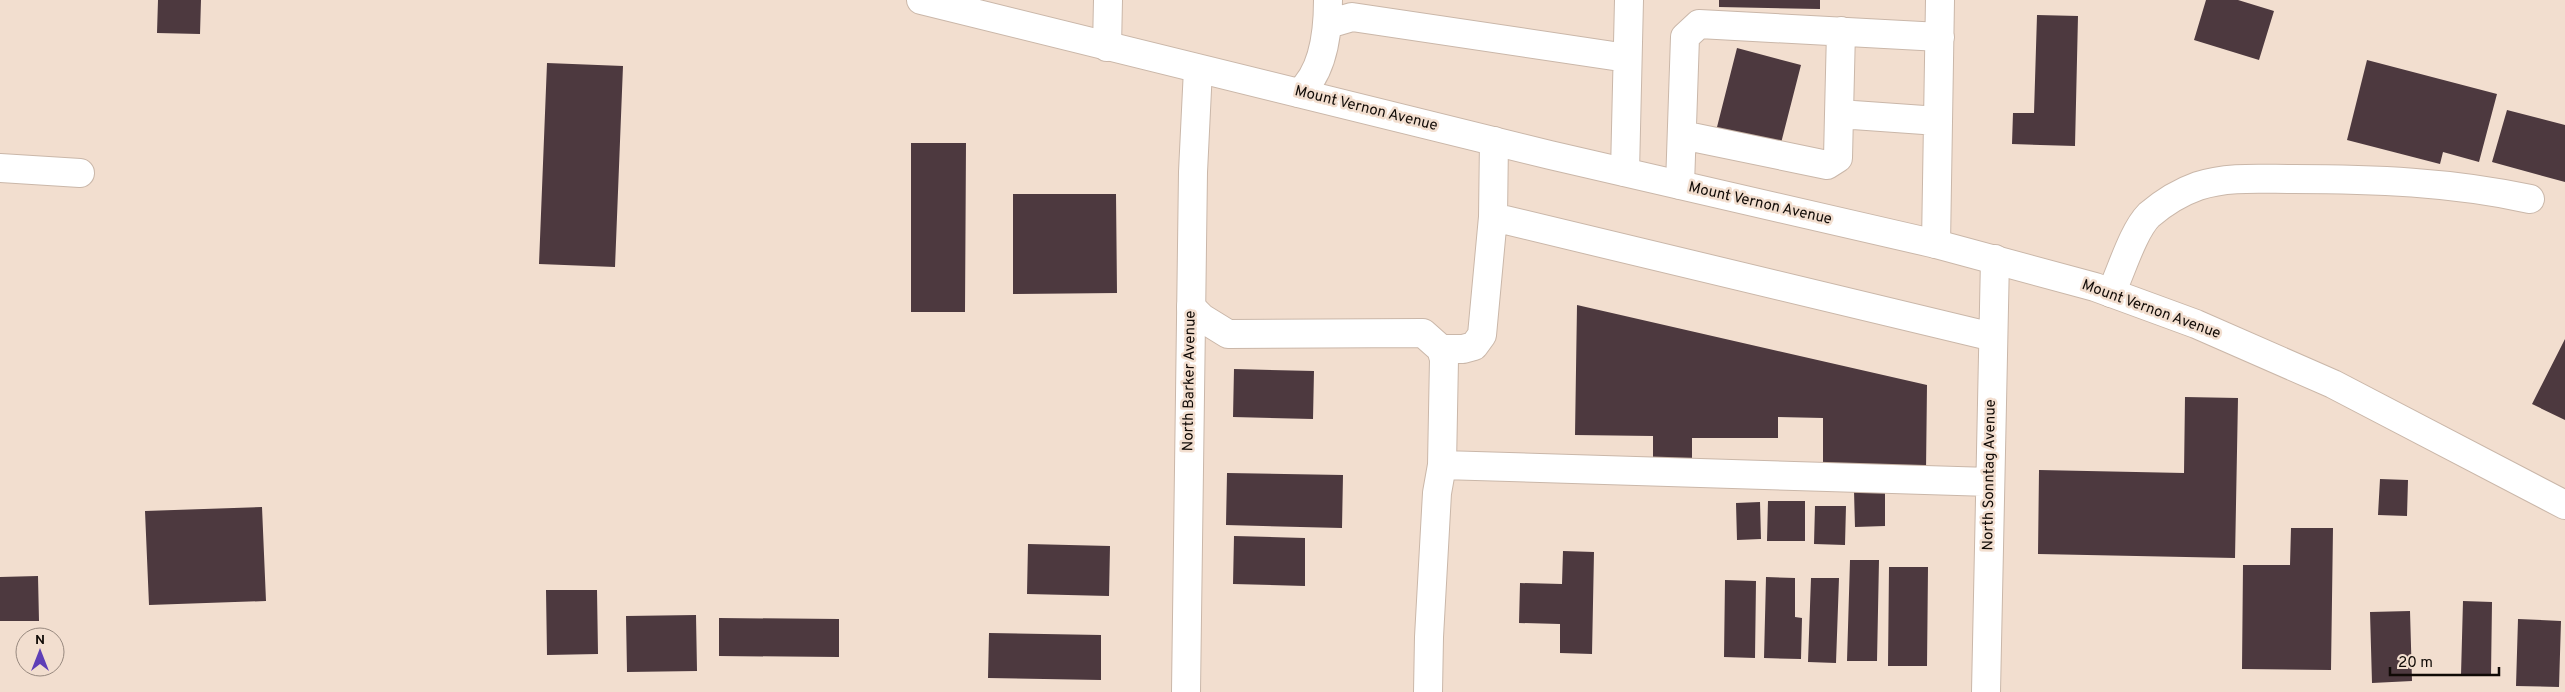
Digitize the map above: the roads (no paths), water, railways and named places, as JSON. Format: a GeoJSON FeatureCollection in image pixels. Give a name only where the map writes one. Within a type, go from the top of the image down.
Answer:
{"type":"FeatureCollection","features":[{"type":"Feature","properties":{"kind":"main road","name":"Mount Vernon Avenue"},"geometry":{"type":"LineString","coordinates":[[921,0],[1494,141],[1936,244],[2111,293],[2196,324],[2333,384],[2565,505]]}},
{"type":"Feature","properties":{"kind":"main road"},"geometry":{"type":"LineString","coordinates":[[1107,47],[1108,0]]}},
{"type":"Feature","properties":{"kind":"main road"},"geometry":{"type":"LineString","coordinates":[[1625,172],[1629,0]]}},
{"type":"Feature","properties":{"kind":"main road"},"geometry":{"type":"LineString","coordinates":[[1936,244],[1940,0]]}},
{"type":"Feature","properties":{"kind":"main road"},"geometry":{"type":"LineString","coordinates":[[1299,93],[1309,84],[1322,51],[1328,12],[1627,58]]}},
{"type":"Feature","properties":{"kind":"main road"},"geometry":{"type":"LineString","coordinates":[[1680,185],[1686,37],[1699,24],[1940,37]]}},
{"type":"Feature","properties":{"kind":"main road"},"geometry":{"type":"LineString","coordinates":[[1682,135],[1827,165],[1838,158],[1841,31]]}},
{"type":"Feature","properties":{"kind":"main road","name":"North Barker Avenue"},"geometry":{"type":"LineString","coordinates":[[1186,692],[1198,69]]}},
{"type":"Feature","properties":{"kind":"main road"},"geometry":{"type":"LineString","coordinates":[[1839,114],[1938,121]]}},
{"type":"Feature","properties":{"kind":"main road"},"geometry":{"type":"LineString","coordinates":[[1441,348],[1474,346],[1482,335],[1494,217],[1494,141]]}},
{"type":"Feature","properties":{"kind":"main road"},"geometry":{"type":"LineString","coordinates":[[0,168],[80,173]]}},
{"type":"Feature","properties":{"kind":"main road"},"geometry":{"type":"LineString","coordinates":[[2111,293],[2136,235],[2148,216],[2168,200],[2198,186],[2216,182],[2259,179],[2370,180],[2450,184],[2530,199]]}},
{"type":"Feature","properties":{"kind":"main road"},"geometry":{"type":"LineString","coordinates":[[1494,217],[1993,337]]}},
{"type":"Feature","properties":{"kind":"main road","name":"North Sonntag Avenue"},"geometry":{"type":"LineString","coordinates":[[1986,692],[1995,259]]}},
{"type":"Feature","properties":{"kind":"main road"},"geometry":{"type":"LineString","coordinates":[[1192,307],[1202,318],[1228,334],[1423,333],[1441,348],[1444,359],[1442,465],[1437,493],[1428,692]]}},
{"type":"Feature","properties":{"kind":"main road"},"geometry":{"type":"LineString","coordinates":[[1442,465],[1990,482]]}}]}
